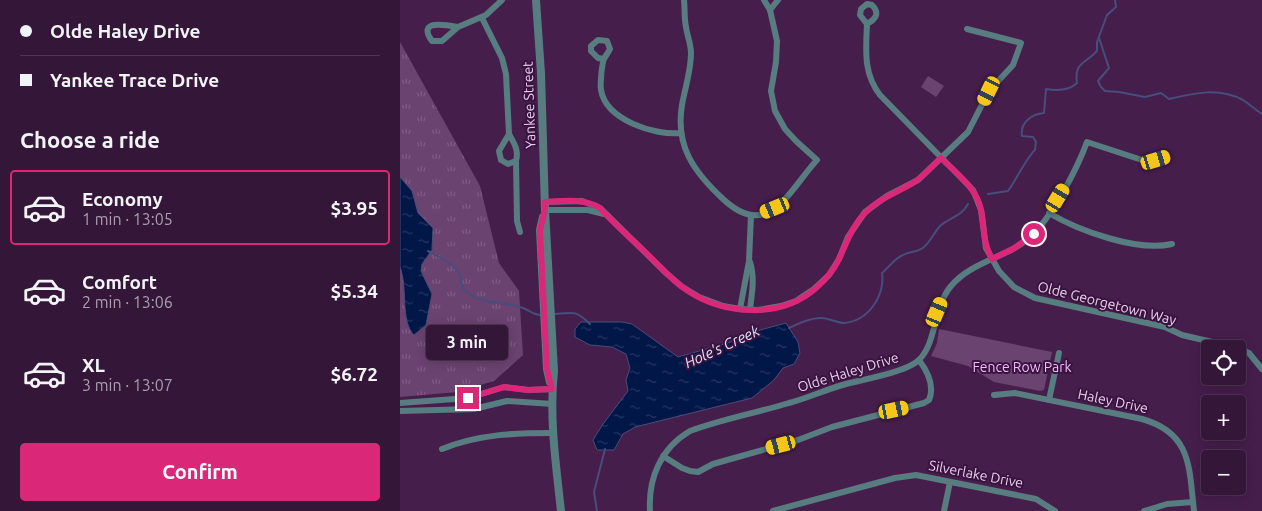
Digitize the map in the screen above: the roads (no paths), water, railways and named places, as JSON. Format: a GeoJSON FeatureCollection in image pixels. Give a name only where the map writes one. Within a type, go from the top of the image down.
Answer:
{"type":"FeatureCollection","features":[{"type":"Feature","properties":{"kind":"street"},"geometry":{"type":"LineString","coordinates":[[458,27],[482,18],[502,0]]}},
{"type":"Feature","properties":{"kind":"street","name":"Yankee Street"},"geometry":{"type":"LineString","coordinates":[[536,0],[541,73],[545,206],[547,369],[552,389],[561,511]]}},
{"type":"Feature","properties":{"kind":"street"},"geometry":{"type":"LineString","coordinates":[[684,0],[686,27],[691,52],[682,107],[681,133],[686,151],[701,177],[736,209],[751,215],[775,208],[792,192],[817,160],[791,135],[780,121],[775,110],[771,91],[777,50],[770,10],[764,0]]}},
{"type":"Feature","properties":{"kind":"street"},"geometry":{"type":"LineString","coordinates":[[770,10],[778,0]]}},
{"type":"Feature","properties":{"kind":"street"},"geometry":{"type":"LineString","coordinates":[[482,18],[505,65],[509,134],[517,149],[515,175],[517,221],[520,232]]}},
{"type":"Feature","properties":{"kind":"street","name":"Olde Georgetown Way"},"geometry":{"type":"LineString","coordinates":[[867,24],[865,59],[873,86],[973,190],[981,210],[986,248],[998,271],[1014,288],[1035,298],[1165,327],[1182,335],[1238,348],[1249,353],[1262,369]]}},
{"type":"Feature","properties":{"kind":"street"},"geometry":{"type":"LineString","coordinates":[[545,206],[588,210],[606,214],[665,272],[688,291],[706,300],[740,309],[768,310],[796,301],[814,290],[829,275],[839,259],[848,237],[865,212],[887,196],[918,180],[968,132],[989,91],[1013,65],[1021,43],[967,29]]}},
{"type":"Feature","properties":{"kind":"street"},"geometry":{"type":"LineString","coordinates":[[603,59],[601,90],[610,108],[620,116],[644,129],[663,134],[681,133]]}},
{"type":"Feature","properties":{"kind":"street"},"geometry":{"type":"LineString","coordinates":[[509,134],[499,151],[501,160],[508,164],[515,175]]}},
{"type":"Feature","properties":{"kind":"street","name":"Olde Haley Drive"},"geometry":{"type":"LineString","coordinates":[[650,511],[651,486],[662,456],[676,441],[698,428],[791,403],[832,388],[915,364],[920,360],[929,347],[937,312],[951,286],[966,272],[1013,249],[1034,234],[1072,176],[1087,142],[1145,161],[1167,156]]}},
{"type":"Feature","properties":{"kind":"street"},"geometry":{"type":"LineString","coordinates":[[508,164],[516,161]]}},
{"type":"Feature","properties":{"kind":"street"},"geometry":{"type":"LineString","coordinates":[[1049,213],[1060,220],[1106,237],[1150,246],[1172,244]]}},
{"type":"Feature","properties":{"kind":"street"},"geometry":{"type":"LineString","coordinates":[[740,309],[749,261],[751,215]]}},
{"type":"Feature","properties":{"kind":"street"},"geometry":{"type":"LineString","coordinates":[[749,261],[753,271],[750,309]]}},
{"type":"Feature","properties":{"kind":"street"},"geometry":{"type":"LineString","coordinates":[[1049,400],[1059,353]]}},
{"type":"Feature","properties":{"kind":"street"},"geometry":{"type":"LineString","coordinates":[[662,456],[682,468],[698,472],[713,464],[798,440],[832,427],[924,403],[931,396],[931,385],[929,374],[920,360]]}},
{"type":"Feature","properties":{"kind":"street"},"geometry":{"type":"LineString","coordinates":[[400,403],[468,398],[504,387],[528,390],[552,389]]}},
{"type":"Feature","properties":{"kind":"street","name":"Haley Drive"},"geometry":{"type":"LineString","coordinates":[[994,395],[1015,393],[1142,419],[1167,429],[1179,441],[1187,457],[1194,511]]}},
{"type":"Feature","properties":{"kind":"street"},"geometry":{"type":"LineString","coordinates":[[400,411],[420,412],[439,409],[474,409],[507,401],[553,404]]}},
{"type":"Feature","properties":{"kind":"street"},"geometry":{"type":"LineString","coordinates":[[442,449],[469,439],[485,436],[554,433]]}},
{"type":"Feature","properties":{"kind":"street","name":"Silverlake Drive"},"geometry":{"type":"LineString","coordinates":[[773,511],[907,476],[924,476],[1036,499],[1055,511]]}},
{"type":"Feature","properties":{"kind":"street"},"geometry":{"type":"LineString","coordinates":[[944,511],[950,482]]}},
{"type":"Feature","properties":{"kind":"street"},"geometry":{"type":"LineString","coordinates":[[1144,511],[1167,504],[1193,502]]}},
{"type":"Feature","properties":{"kind":"water"},"geometry":{"type":"Polygon","coordinates":[[[400,177],[412,191],[418,213],[433,228],[432,250],[422,264],[421,271],[432,294],[426,325],[414,335],[407,321],[404,285],[400,267],[400,177]]]}},
{"type":"Feature","properties":{"kind":"water"},"geometry":{"type":"Polygon","coordinates":[[[581,322],[622,322],[632,324],[678,357],[731,342],[753,332],[786,323],[798,342],[800,353],[794,364],[783,368],[774,380],[752,398],[635,427],[623,434],[614,450],[597,450],[593,440],[628,391],[626,380],[630,368],[626,354],[612,347],[590,345],[575,337],[575,329],[581,322]]]}},
{"type":"Feature","properties":{"kind":"waterway","name":"Hole's Creek"},"geometry":{"type":"LineString","coordinates":[[988,194],[1008,191],[1035,150],[1036,142],[1033,137],[1022,136],[1025,123],[1031,117],[1044,113],[1046,89],[1063,90],[1077,83],[1077,71],[1081,64],[1097,51],[1097,42],[1107,15],[1116,7],[1115,0]]}},
{"type":"Feature","properties":{"kind":"waterway"},"geometry":{"type":"LineString","coordinates":[[1099,38],[1109,68],[1098,81],[1105,91],[1145,97],[1161,93],[1169,99],[1197,93],[1216,92],[1243,100],[1262,114]]}},
{"type":"Feature","properties":{"kind":"waterway","name":"Hole's Creek"},"geometry":{"type":"LineString","coordinates":[[789,328],[818,318],[844,323],[861,317],[874,306],[878,298],[881,290],[882,273],[900,256],[924,247],[941,225],[959,214],[968,204]]}},
{"type":"Feature","properties":{"kind":"waterway"},"geometry":{"type":"LineString","coordinates":[[428,251],[451,264],[459,274],[462,287],[474,297],[520,307],[541,315]]}},
{"type":"Feature","properties":{"kind":"waterway"},"geometry":{"type":"LineString","coordinates":[[554,314],[577,314],[590,324]]}},
{"type":"Feature","properties":{"kind":"waterway","name":"Hole's Creek"},"geometry":{"type":"LineString","coordinates":[[597,511],[594,492],[605,449]]}},
{"type":"Feature","properties":{"kind":"park label","name":"Fence Row Park"},"geometry":{"type":"Point","coordinates":[1022,367]}}]}
